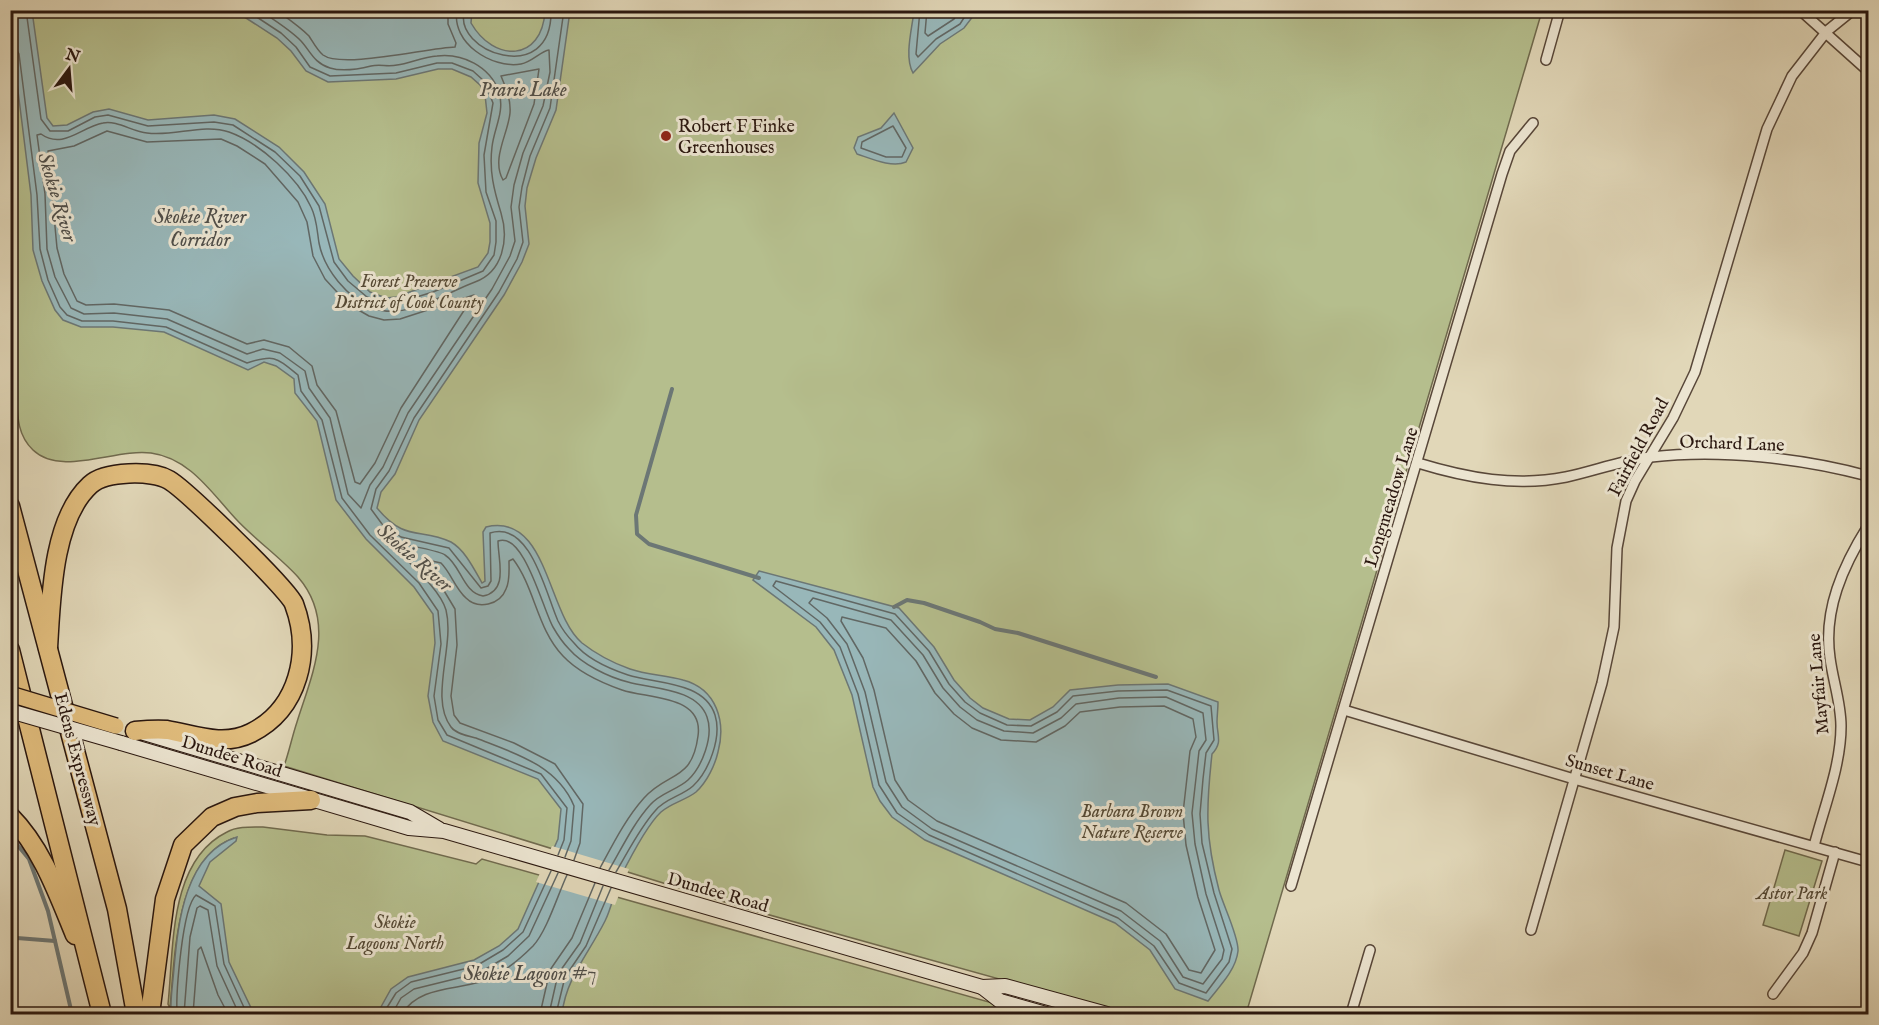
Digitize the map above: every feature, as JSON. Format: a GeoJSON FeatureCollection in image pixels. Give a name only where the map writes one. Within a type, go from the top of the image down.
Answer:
{"type":"FeatureCollection","features":[{"type":"Feature","properties":{"kind":"highway"},"geometry":{"type":"LineString","coordinates":[[48,648],[52,581],[66,520],[91,484],[129,472],[167,479],[205,510],[293,602],[302,632],[302,658],[294,690],[279,713],[250,734],[205,740],[165,730],[135,731]]}},
{"type":"Feature","properties":{"kind":"highway","name":"Edens Expressway"},"geometry":{"type":"LineString","coordinates":[[10,506],[117,909],[136,1014]]}},
{"type":"Feature","properties":{"kind":"highway","name":"Edens Expressway"},"geometry":{"type":"LineString","coordinates":[[10,650],[99,992],[102,1014]]}},
{"type":"Feature","properties":{"kind":"highway"},"geometry":{"type":"LineString","coordinates":[[150,1014],[165,899],[183,845],[212,818],[235,807],[257,802],[312,800]]}},
{"type":"Feature","properties":{"kind":"highway"},"geometry":{"type":"LineString","coordinates":[[10,816],[20,825],[50,875],[99,992]]}},
{"type":"Feature","properties":{"kind":"main road"},"geometry":{"type":"LineString","coordinates":[[10,694],[116,726]]}},
{"type":"Feature","properties":{"kind":"main road","name":"Dundee Road"},"geometry":{"type":"LineString","coordinates":[[10,711],[409,828],[444,831],[982,987],[1005,986],[1107,1014]]}},
{"type":"Feature","properties":{"kind":"main road","name":"Dundee Road"},"geometry":{"type":"LineString","coordinates":[[135,731],[410,812],[444,831]]}},
{"type":"Feature","properties":{"kind":"main road","name":"Dundee Road"},"geometry":{"type":"LineString","coordinates":[[982,987],[1000,1001],[1046,1014]]}},
{"type":"Feature","properties":{"kind":"street"},"geometry":{"type":"LineString","coordinates":[[1546,60],[1560,10]]}},
{"type":"Feature","properties":{"kind":"street"},"geometry":{"type":"LineString","coordinates":[[1800,10],[1827,31],[1869,71]]}},
{"type":"Feature","properties":{"kind":"street","name":"Fairfield Road"},"geometry":{"type":"LineString","coordinates":[[1531,930],[1602,683],[1614,627],[1620,522],[1635,481],[1673,418],[1699,361],[1767,129],[1792,76],[1827,31],[1853,10]]}},
{"type":"Feature","properties":{"kind":"street","name":"Longmeadow Lane"},"geometry":{"type":"LineString","coordinates":[[1291,886],[1507,159],[1516,141],[1533,123]]}},
{"type":"Feature","properties":{"kind":"street","name":"Orchard Lane"},"geometry":{"type":"LineString","coordinates":[[1418,463],[1462,476],[1530,481],[1565,477],[1650,457],[1741,456],[1791,461],[1869,476]]}},
{"type":"Feature","properties":{"kind":"street","name":"Mayfair Lane"},"geometry":{"type":"LineString","coordinates":[[1814,846],[1840,740],[1840,711],[1828,642],[1830,618],[1848,558],[1869,526]]}},
{"type":"Feature","properties":{"kind":"street","name":"Sunset Lane"},"geometry":{"type":"LineString","coordinates":[[1344,710],[1574,779],[1869,862]]}},
{"type":"Feature","properties":{"kind":"street"},"geometry":{"type":"LineString","coordinates":[[1773,994],[1803,953],[1812,933],[1835,852]]}},
{"type":"Feature","properties":{"kind":"street"},"geometry":{"type":"LineString","coordinates":[[1351,1014],[1370,950]]}},
{"type":"Feature","properties":{"kind":"green space","name":"Forest Preserve District of Cook County"},"geometry":{"type":"Polygon","coordinates":[[[11,11],[1542,11],[1246,1014],[1125,1014],[741,907],[284,766],[318,648],[319,630],[316,612],[310,594],[298,577],[242,526],[208,487],[177,462],[151,453],[58,461],[45,458],[33,450],[25,441],[21,430],[11,360],[11,11]]]}},
{"type":"Feature","properties":{"kind":"green space","name":"Skokie Lagoons North"},"geometry":{"type":"Polygon","coordinates":[[[263,827],[327,835],[365,836],[476,864],[482,859],[1031,1014],[174,1014],[184,928],[207,861],[234,838],[215,849],[200,866],[189,888],[177,938],[170,1008],[168,1004],[171,958],[178,908],[184,885],[194,863],[208,845],[227,832],[240,828],[263,827]]]}},
{"type":"Feature","properties":{"kind":"green space","name":"Astor Park"},"geometry":{"type":"Polygon","coordinates":[[[1785,850],[1822,861],[1799,936],[1763,925],[1785,850]]]}},
{"type":"Feature","properties":{"kind":"water"},"geometry":{"type":"Polygon","coordinates":[[[10,11],[32,11],[47,118],[53,126],[67,125],[93,112],[109,109],[148,120],[214,115],[235,119],[279,147],[304,172],[325,204],[339,259],[370,292],[386,298],[396,297],[478,267],[488,253],[490,223],[478,183],[479,143],[487,113],[485,95],[480,85],[471,77],[452,69],[438,69],[396,79],[328,82],[306,71],[291,51],[277,38],[235,11],[472,11],[471,23],[481,36],[492,45],[504,50],[516,51],[526,48],[535,40],[542,28],[545,11],[570,11],[556,110],[536,158],[527,188],[525,206],[529,244],[504,295],[419,420],[395,474],[381,492],[377,508],[396,526],[413,533],[440,538],[456,545],[469,560],[482,583],[485,581],[483,532],[486,527],[506,526],[522,535],[534,549],[544,568],[570,629],[582,643],[605,658],[630,669],[695,684],[711,699],[716,708],[721,729],[720,741],[717,757],[710,773],[696,792],[661,812],[644,834],[620,878],[605,921],[573,977],[562,1014],[377,1014],[391,989],[408,977],[474,960],[499,946],[518,929],[558,839],[561,809],[538,779],[443,741],[433,722],[428,696],[435,643],[433,614],[414,587],[366,539],[336,500],[317,421],[295,393],[294,379],[276,366],[264,362],[248,370],[164,332],[113,327],[81,327],[63,320],[55,310],[42,281],[33,250],[31,195],[10,11]]]}},
{"type":"Feature","properties":{"kind":"water"},"geometry":{"type":"Polygon","coordinates":[[[914,11],[977,11],[964,28],[940,44],[913,73],[909,51],[914,11]]]}},
{"type":"Feature","properties":{"kind":"water"},"geometry":{"type":"Polygon","coordinates":[[[894,113],[913,148],[906,162],[888,163],[857,154],[854,148],[858,137],[881,128],[894,113]]]}},
{"type":"Feature","properties":{"kind":"water"},"geometry":{"type":"Polygon","coordinates":[[[759,571],[899,608],[934,647],[954,680],[970,698],[983,708],[1009,719],[1030,720],[1053,707],[1070,690],[1118,685],[1168,684],[1218,702],[1219,739],[1212,754],[1209,838],[1214,871],[1238,951],[1231,971],[1208,1001],[1175,989],[1150,950],[1115,923],[925,840],[892,817],[873,787],[852,695],[834,650],[816,627],[753,580],[759,571]]]}},
{"type":"Feature","properties":{"kind":"water"},"geometry":{"type":"Polygon","coordinates":[[[237,837],[236,841],[210,862],[199,886],[221,904],[229,962],[254,1014],[171,1014],[178,931],[188,892],[195,874],[206,858],[220,845],[237,837]]]}},
{"type":"Feature","properties":{"kind":"water"},"geometry":{"type":"Polygon","coordinates":[[[11,885],[14,890],[17,938],[11,957],[11,885]]]}},
{"type":"Feature","properties":{"kind":"pier"},"geometry":{"type":"Polygon","coordinates":[[[552,846],[629,869],[615,905],[536,882],[552,846]]]}},
{"type":"Feature","properties":{"kind":"waterway"},"geometry":{"type":"LineString","coordinates":[[672,389],[636,515],[637,534],[649,544],[759,578]]}},
{"type":"Feature","properties":{"kind":"waterway"},"geometry":{"type":"LineString","coordinates":[[894,607],[907,600],[924,603],[995,629],[1018,633],[1156,677]]}},
{"type":"Feature","properties":{"kind":"waterway"},"geometry":{"type":"LineString","coordinates":[[10,836],[29,859],[48,911],[72,1014]]}},
{"type":"Feature","properties":{"kind":"waterway"},"geometry":{"type":"LineString","coordinates":[[17,938],[55,941]]}},
{"type":"Feature","properties":{"kind":"place","name":"Robert F Finke Greenhouses"},"geometry":{"type":"Point","coordinates":[666,136]}},
{"type":"Feature","properties":{"kind":"water label","name":"Prarie Lake"},"geometry":{"type":"Point","coordinates":[523,89]}},
{"type":"Feature","properties":{"kind":"water label","name":"Skokie River"},"geometry":{"type":"Point","coordinates":[58,197]}},
{"type":"Feature","properties":{"kind":"water label","name":"Skokie River Corridor"},"geometry":{"type":"Point","coordinates":[200,228]}},
{"type":"Feature","properties":{"kind":"water label","name":"Skokie River"},"geometry":{"type":"Point","coordinates":[415,557]}},
{"type":"Feature","properties":{"kind":"water label","name":"Skokie Lagoon #7"},"geometry":{"type":"Point","coordinates":[530,973]}},
{"type":"Feature","properties":{"kind":"park label","name":"Barbara Brown Nature Reserve"},"geometry":{"type":"Point","coordinates":[1132,821]}}]}
